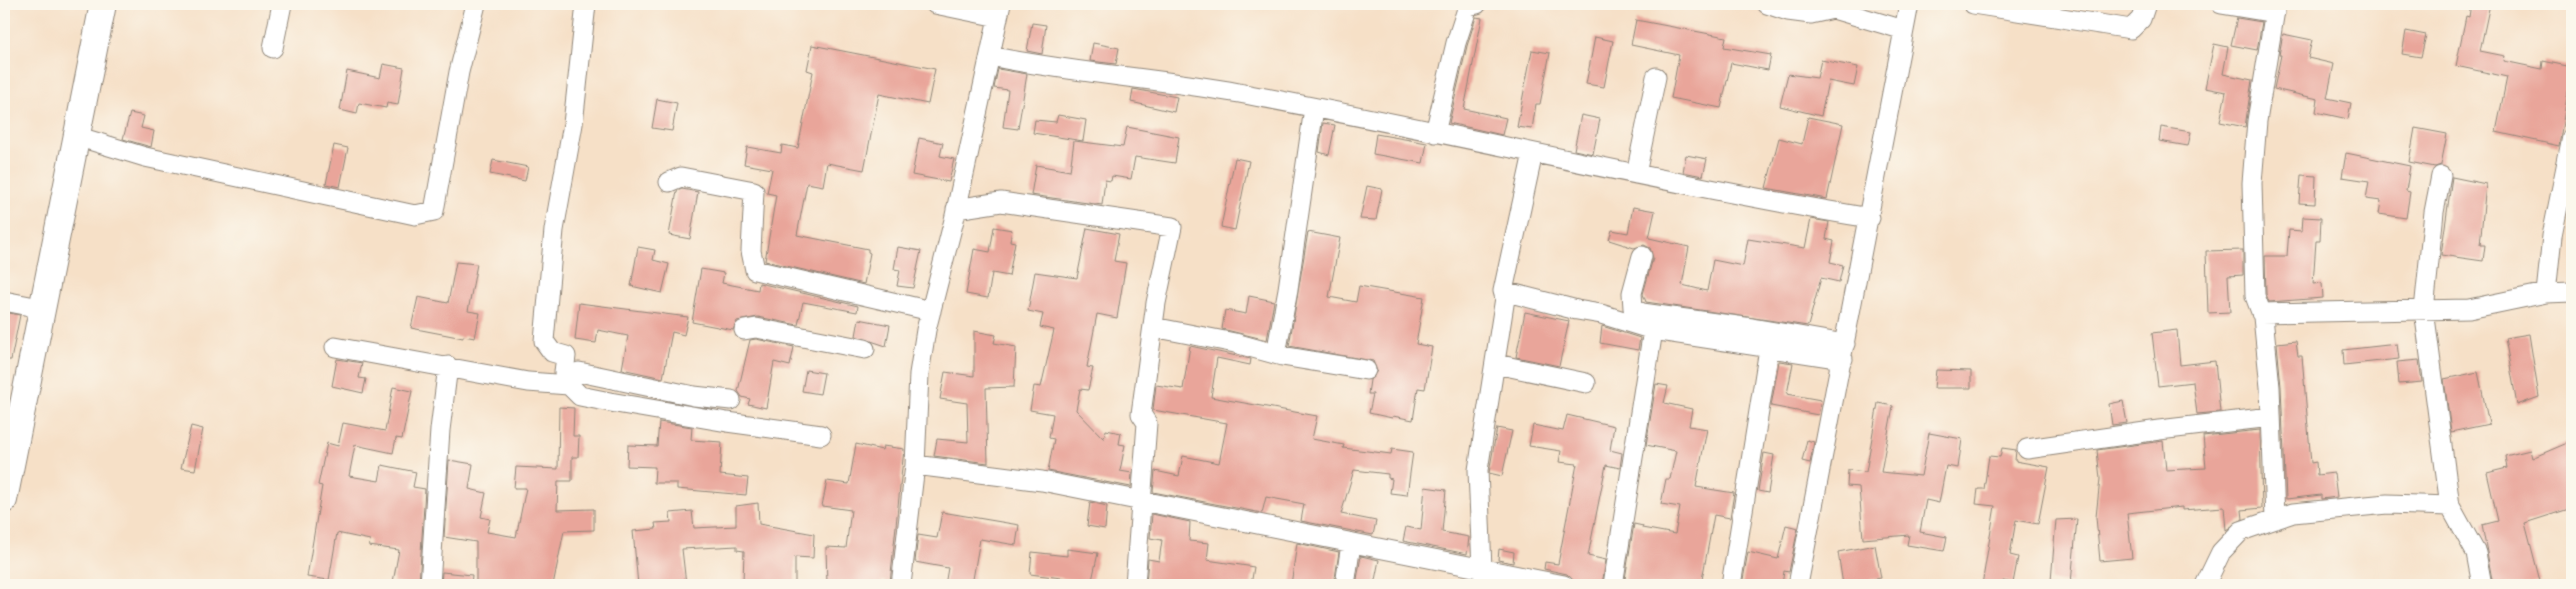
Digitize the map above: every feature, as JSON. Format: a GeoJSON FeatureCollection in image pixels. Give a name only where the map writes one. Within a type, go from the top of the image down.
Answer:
{"type":"FeatureCollection","features":[{"type":"Feature","properties":{"kind":"street"},"geometry":{"type":"LineString","coordinates":[[4,500],[40,308],[76,136],[100,4]]}},
{"type":"Feature","properties":{"kind":"street"},"geometry":{"type":"LineString","coordinates":[[273,48],[282,4]]}},
{"type":"Feature","properties":{"kind":"street"},"geometry":{"type":"LineString","coordinates":[[76,136],[145,157],[415,215],[434,211],[459,72],[476,4]]}},
{"type":"Feature","properties":{"kind":"street"},"geometry":{"type":"LineString","coordinates":[[586,4],[573,124],[554,230],[544,341],[552,352],[566,356],[564,372],[568,382],[580,396],[734,424],[821,435]]}},
{"type":"Feature","properties":{"kind":"street"},"geometry":{"type":"LineString","coordinates":[[902,585],[914,465],[919,374],[931,311],[956,209],[1000,10],[935,4]]}},
{"type":"Feature","properties":{"kind":"street"},"geometry":{"type":"LineString","coordinates":[[1435,133],[1460,28],[1468,6],[1477,4]]}},
{"type":"Feature","properties":{"kind":"street"},"geometry":{"type":"LineString","coordinates":[[1767,4],[1788,11],[1811,14],[1833,9],[1904,30]]}},
{"type":"Feature","properties":{"kind":"street"},"geometry":{"type":"LineString","coordinates":[[1798,585],[1870,218],[1909,4]]}},
{"type":"Feature","properties":{"kind":"street"},"geometry":{"type":"LineString","coordinates":[[1973,4],[2131,29],[2141,19],[2146,4]]}},
{"type":"Feature","properties":{"kind":"street"},"geometry":{"type":"LineString","coordinates":[[2221,4],[2275,8],[2257,121],[2252,182],[2255,296],[2261,313],[2270,387],[2275,519]]}},
{"type":"Feature","properties":{"kind":"street"},"geometry":{"type":"LineString","coordinates":[[990,56],[1028,64],[1236,92],[1744,197],[1870,218]]}},
{"type":"Feature","properties":{"kind":"street"},"geometry":{"type":"LineString","coordinates":[[1636,174],[1656,77]]}},
{"type":"Feature","properties":{"kind":"street"},"geometry":{"type":"LineString","coordinates":[[1276,354],[1288,288],[1314,108]]}},
{"type":"Feature","properties":{"kind":"street"},"geometry":{"type":"LineString","coordinates":[[2546,293],[2552,236],[2572,137]]}},
{"type":"Feature","properties":{"kind":"street"},"geometry":{"type":"LineString","coordinates":[[1480,577],[1478,470],[1496,364],[1505,298],[1503,291],[1533,153]]}},
{"type":"Feature","properties":{"kind":"street"},"geometry":{"type":"LineString","coordinates":[[2441,176],[2434,212],[2424,310],[2450,506],[2476,553],[2482,585]]}},
{"type":"Feature","properties":{"kind":"street"},"geometry":{"type":"LineString","coordinates":[[669,182],[681,177],[754,191],[751,251],[755,270],[931,311]]}},
{"type":"Feature","properties":{"kind":"street"},"geometry":{"type":"LineString","coordinates":[[956,209],[1001,202],[1172,228],[1153,327],[1141,414],[1147,423],[1135,585]]}},
{"type":"Feature","properties":{"kind":"street"},"geometry":{"type":"LineString","coordinates":[[1642,256],[1632,293],[1633,308],[1642,313],[1752,328],[1844,352]]}},
{"type":"Feature","properties":{"kind":"street"},"geometry":{"type":"LineString","coordinates":[[1503,291],[1577,310],[1601,314],[1653,330],[1769,349],[1844,352]]}},
{"type":"Feature","properties":{"kind":"street"},"geometry":{"type":"LineString","coordinates":[[2261,313],[2469,309],[2546,293],[2572,292]]}},
{"type":"Feature","properties":{"kind":"street"},"geometry":{"type":"LineString","coordinates":[[4,301],[40,308]]}},
{"type":"Feature","properties":{"kind":"street"},"geometry":{"type":"LineString","coordinates":[[1153,327],[1236,343],[1276,354],[1366,370]]}},
{"type":"Feature","properties":{"kind":"street"},"geometry":{"type":"LineString","coordinates":[[744,330],[756,328],[865,349]]}},
{"type":"Feature","properties":{"kind":"street"},"geometry":{"type":"LineString","coordinates":[[1613,585],[1653,330]]}},
{"type":"Feature","properties":{"kind":"street"},"geometry":{"type":"LineString","coordinates":[[335,347],[528,382],[568,382],[579,372],[694,396],[731,400]]}},
{"type":"Feature","properties":{"kind":"street"},"geometry":{"type":"LineString","coordinates":[[1731,585],[1750,453],[1769,349]]}},
{"type":"Feature","properties":{"kind":"street"},"geometry":{"type":"LineString","coordinates":[[1496,364],[1586,383]]}},
{"type":"Feature","properties":{"kind":"street"},"geometry":{"type":"LineString","coordinates":[[430,585],[440,430],[448,366]]}},
{"type":"Feature","properties":{"kind":"street"},"geometry":{"type":"LineString","coordinates":[[2028,449],[2160,430],[2271,417]]}},
{"type":"Feature","properties":{"kind":"street"},"geometry":{"type":"LineString","coordinates":[[914,465],[1042,481],[1351,544],[1480,577],[1564,585]]}},
{"type":"Feature","properties":{"kind":"street"},"geometry":{"type":"LineString","coordinates":[[2205,585],[2221,552],[2241,531],[2293,513],[2387,504],[2450,506]]}},
{"type":"Feature","properties":{"kind":"street"},"geometry":{"type":"LineString","coordinates":[[1345,585],[1351,544]]}},
{"type":"Feature","properties":{"kind":"building"},"geometry":{"type":"Polygon","coordinates":[[[2471,4],[2490,4],[2480,51],[2505,56],[2504,61],[2542,69],[2543,61],[2572,67],[2559,146],[2496,132],[2507,77],[2456,66],[2466,16],[2469,17],[2471,4]]]}},
{"type":"Feature","properties":{"kind":"building"},"geometry":{"type":"Polygon","coordinates":[[[1476,17],[1482,18],[1464,109],[1506,118],[1502,135],[1449,123],[1467,46],[1476,17]]]}},
{"type":"Feature","properties":{"kind":"building"},"geometry":{"type":"Polygon","coordinates":[[[2237,18],[2262,22],[2257,50],[2231,45],[2237,18]]]}},
{"type":"Feature","properties":{"kind":"building"},"geometry":{"type":"Polygon","coordinates":[[[1636,20],[1726,37],[1724,47],[1771,55],[1768,70],[1731,63],[1721,108],[1671,98],[1679,55],[1631,45],[1636,20]]]}},
{"type":"Feature","properties":{"kind":"building"},"geometry":{"type":"Polygon","coordinates":[[[1032,23],[1046,25],[1042,54],[1027,51],[1032,23]]]}},
{"type":"Feature","properties":{"kind":"building"},"geometry":{"type":"Polygon","coordinates":[[[2406,31],[2426,35],[2421,57],[2402,54],[2406,31]]]}},
{"type":"Feature","properties":{"kind":"building"},"geometry":{"type":"Polygon","coordinates":[[[2283,34],[2312,40],[2308,58],[2334,64],[2327,98],[2351,103],[2348,119],[2316,112],[2318,99],[2274,89],[2283,34]]]}},
{"type":"Feature","properties":{"kind":"building"},"geometry":{"type":"Polygon","coordinates":[[[1595,37],[1613,41],[1604,87],[1586,84],[1595,37]]]}},
{"type":"Feature","properties":{"kind":"building"},"geometry":{"type":"Polygon","coordinates":[[[1093,43],[1119,48],[1116,64],[1090,61],[1093,43]]]}},
{"type":"Feature","properties":{"kind":"building"},"geometry":{"type":"Polygon","coordinates":[[[2214,44],[2228,47],[2223,74],[2252,80],[2245,127],[2220,122],[2226,92],[2205,88],[2214,44]]]}},
{"type":"Feature","properties":{"kind":"building"},"geometry":{"type":"Polygon","coordinates":[[[812,45],[935,69],[928,104],[879,94],[864,170],[827,163],[823,186],[807,183],[797,235],[868,249],[870,253],[864,284],[765,261],[776,195],[767,193],[772,169],[744,164],[747,147],[781,153],[782,145],[798,148],[813,72],[807,70],[812,45]]]}},
{"type":"Feature","properties":{"kind":"building"},"geometry":{"type":"Polygon","coordinates":[[[1532,50],[1550,53],[1540,104],[1536,104],[1532,129],[1517,127],[1532,50]]]}},
{"type":"Feature","properties":{"kind":"building"},"geometry":{"type":"Polygon","coordinates":[[[1821,60],[1858,67],[1854,86],[1828,81],[1821,116],[1780,106],[1788,74],[1817,78],[1821,60]]]}},
{"type":"Feature","properties":{"kind":"building"},"geometry":{"type":"Polygon","coordinates":[[[383,64],[404,68],[398,105],[387,103],[386,108],[359,103],[357,114],[340,110],[347,71],[380,78],[383,64]]]}},
{"type":"Feature","properties":{"kind":"building"},"geometry":{"type":"Polygon","coordinates":[[[998,69],[1027,74],[1018,129],[1003,127],[1008,90],[994,88],[998,69]]]}},
{"type":"Feature","properties":{"kind":"building"},"geometry":{"type":"Polygon","coordinates":[[[1133,89],[1177,97],[1174,112],[1131,102],[1133,89]]]}},
{"type":"Feature","properties":{"kind":"building"},"geometry":{"type":"Polygon","coordinates":[[[657,99],[677,103],[672,131],[652,128],[657,99]]]}},
{"type":"Feature","properties":{"kind":"building"},"geometry":{"type":"Polygon","coordinates":[[[130,113],[144,116],[141,128],[154,131],[151,147],[123,139],[130,113]]]}},
{"type":"Feature","properties":{"kind":"building"},"geometry":{"type":"Polygon","coordinates":[[[1058,115],[1086,120],[1083,141],[1033,133],[1035,120],[1056,122],[1058,115]]]}},
{"type":"Feature","properties":{"kind":"building"},"geometry":{"type":"Polygon","coordinates":[[[1581,115],[1600,119],[1593,154],[1574,150],[1581,115]]]}},
{"type":"Feature","properties":{"kind":"building"},"geometry":{"type":"Polygon","coordinates":[[[1808,117],[1843,124],[1827,199],[1766,188],[1779,138],[1802,144],[1808,117]]]}},
{"type":"Feature","properties":{"kind":"building"},"geometry":{"type":"Polygon","coordinates":[[[1323,123],[1335,125],[1329,155],[1319,152],[1323,123]]]}},
{"type":"Feature","properties":{"kind":"building"},"geometry":{"type":"Polygon","coordinates":[[[1127,127],[1179,137],[1175,163],[1135,157],[1131,179],[1112,176],[1111,181],[1105,180],[1102,205],[1031,195],[1036,165],[1070,171],[1074,141],[1123,147],[1127,127]]]}},
{"type":"Feature","properties":{"kind":"building"},"geometry":{"type":"Polygon","coordinates":[[[2161,127],[2191,132],[2188,146],[2159,141],[2161,127]]]}},
{"type":"Feature","properties":{"kind":"building"},"geometry":{"type":"Polygon","coordinates":[[[2415,128],[2447,134],[2441,165],[2435,167],[2409,162],[2415,128]]]}},
{"type":"Feature","properties":{"kind":"building"},"geometry":{"type":"Polygon","coordinates":[[[1376,134],[1427,143],[1423,163],[1373,154],[1376,134]]]}},
{"type":"Feature","properties":{"kind":"building"},"geometry":{"type":"Polygon","coordinates":[[[919,138],[943,143],[940,156],[954,159],[949,182],[912,175],[919,138]]]}},
{"type":"Feature","properties":{"kind":"building"},"geometry":{"type":"Polygon","coordinates":[[[334,145],[348,148],[340,187],[326,184],[334,145]]]}},
{"type":"Feature","properties":{"kind":"building"},"geometry":{"type":"Polygon","coordinates":[[[2346,153],[2410,166],[2406,191],[2410,192],[2406,218],[2379,214],[2381,201],[2366,199],[2369,181],[2342,177],[2346,153]]]}},
{"type":"Feature","properties":{"kind":"building"},"geometry":{"type":"Polygon","coordinates":[[[1686,155],[1707,159],[1703,176],[1683,172],[1686,155]]]}},
{"type":"Feature","properties":{"kind":"building"},"geometry":{"type":"Polygon","coordinates":[[[1235,158],[1249,161],[1235,230],[1221,227],[1235,158]]]}},
{"type":"Feature","properties":{"kind":"building"},"geometry":{"type":"Polygon","coordinates":[[[493,160],[528,167],[525,181],[490,174],[493,160]]]}},
{"type":"Feature","properties":{"kind":"building"},"geometry":{"type":"Polygon","coordinates":[[[2301,175],[2316,176],[2315,204],[2299,203],[2301,175]]]}},
{"type":"Feature","properties":{"kind":"building"},"geometry":{"type":"Polygon","coordinates":[[[2452,177],[2486,184],[2480,245],[2485,245],[2483,261],[2441,255],[2452,177]]]}},
{"type":"Feature","properties":{"kind":"building"},"geometry":{"type":"Polygon","coordinates":[[[1367,186],[1382,189],[1376,220],[1360,219],[1367,186]]]}},
{"type":"Feature","properties":{"kind":"building"},"geometry":{"type":"Polygon","coordinates":[[[682,189],[698,192],[690,239],[669,235],[677,191],[682,189]]]}},
{"type":"Feature","properties":{"kind":"building"},"geometry":{"type":"Polygon","coordinates":[[[1633,207],[1655,211],[1649,238],[1689,247],[1682,285],[1707,291],[1713,260],[1743,266],[1748,239],[1805,248],[1811,219],[1829,222],[1826,239],[1834,241],[1830,262],[1843,265],[1839,282],[1821,278],[1808,326],[1646,302],[1643,294],[1653,258],[1650,248],[1644,245],[1634,248],[1609,240],[1612,230],[1628,233],[1633,207]]]}},
{"type":"Feature","properties":{"kind":"building"},"geometry":{"type":"Polygon","coordinates":[[[2303,217],[2321,218],[2320,241],[2316,241],[2313,284],[2322,283],[2323,298],[2269,302],[2266,294],[2265,256],[2287,256],[2289,230],[2302,231],[2303,217]]]}},
{"type":"Feature","properties":{"kind":"building"},"geometry":{"type":"Polygon","coordinates":[[[994,227],[1012,230],[1010,241],[1015,242],[1009,276],[992,273],[988,298],[966,294],[974,249],[990,252],[994,227]]]}},
{"type":"Feature","properties":{"kind":"building"},"geometry":{"type":"Polygon","coordinates":[[[1087,228],[1119,234],[1114,261],[1126,263],[1117,318],[1097,314],[1087,367],[1093,368],[1088,390],[1080,389],[1076,410],[1104,439],[1106,430],[1121,433],[1119,444],[1125,445],[1120,471],[1132,473],[1131,487],[1048,471],[1054,439],[1049,438],[1053,414],[1030,410],[1034,386],[1041,387],[1054,330],[1040,327],[1043,314],[1028,311],[1035,272],[1077,278],[1087,228]]]}},
{"type":"Feature","properties":{"kind":"building"},"geometry":{"type":"Polygon","coordinates":[[[1308,232],[1340,238],[1329,297],[1356,302],[1359,286],[1424,297],[1416,344],[1432,347],[1425,389],[1418,388],[1413,420],[1369,413],[1373,394],[1368,394],[1370,380],[1377,371],[1373,361],[1289,346],[1308,232]]]}},
{"type":"Feature","properties":{"kind":"building"},"geometry":{"type":"Polygon","coordinates":[[[638,247],[655,250],[653,260],[669,264],[662,293],[631,286],[638,247]]]}},
{"type":"Feature","properties":{"kind":"building"},"geometry":{"type":"Polygon","coordinates":[[[898,247],[921,251],[913,288],[897,286],[900,270],[894,269],[898,247]]]}},
{"type":"Feature","properties":{"kind":"building"},"geometry":{"type":"Polygon","coordinates":[[[2243,250],[2243,275],[2228,276],[2230,312],[2208,313],[2206,251],[2243,250]]]}},
{"type":"Feature","properties":{"kind":"building"},"geometry":{"type":"Polygon","coordinates":[[[456,262],[477,264],[468,311],[480,313],[475,338],[463,336],[463,338],[411,328],[418,297],[448,303],[456,262]]]}},
{"type":"Feature","properties":{"kind":"building"},"geometry":{"type":"Polygon","coordinates":[[[701,269],[724,273],[722,283],[758,290],[759,283],[858,306],[857,312],[803,302],[798,325],[758,317],[737,321],[733,330],[692,322],[701,269]]]}},
{"type":"Feature","properties":{"kind":"building"},"geometry":{"type":"Polygon","coordinates":[[[1249,296],[1274,301],[1267,340],[1222,329],[1225,310],[1246,314],[1249,296]]]}},
{"type":"Feature","properties":{"kind":"building"},"geometry":{"type":"Polygon","coordinates":[[[579,303],[688,317],[684,335],[672,332],[663,378],[622,369],[628,336],[598,330],[596,343],[575,340],[579,303]]]}},
{"type":"Feature","properties":{"kind":"building"},"geometry":{"type":"Polygon","coordinates":[[[4,312],[20,315],[11,360],[4,360],[4,312]]]}},
{"type":"Feature","properties":{"kind":"building"},"geometry":{"type":"Polygon","coordinates":[[[1525,312],[1569,321],[1559,366],[1516,357],[1525,312]]]}},
{"type":"Feature","properties":{"kind":"building"},"geometry":{"type":"Polygon","coordinates":[[[859,319],[890,325],[886,346],[856,336],[859,319]]]}},
{"type":"Feature","properties":{"kind":"building"},"geometry":{"type":"Polygon","coordinates":[[[1602,326],[1640,338],[1638,350],[1600,343],[1602,326]]]}},
{"type":"Feature","properties":{"kind":"building"},"geometry":{"type":"Polygon","coordinates":[[[2177,330],[2180,365],[2215,361],[2220,412],[2197,414],[2193,382],[2158,386],[2152,333],[2177,330]]]}},
{"type":"Feature","properties":{"kind":"building"},"geometry":{"type":"Polygon","coordinates":[[[974,331],[996,335],[994,343],[1016,347],[1014,387],[986,388],[988,463],[934,456],[937,439],[968,442],[967,403],[940,399],[945,372],[974,376],[974,331]]]}},
{"type":"Feature","properties":{"kind":"building"},"geometry":{"type":"Polygon","coordinates":[[[2529,334],[2539,397],[2517,405],[2505,338],[2529,334]]]}},
{"type":"Feature","properties":{"kind":"building"},"geometry":{"type":"Polygon","coordinates":[[[756,339],[794,347],[790,366],[774,362],[766,408],[748,404],[750,399],[742,397],[738,391],[750,340],[756,339]]]}},
{"type":"Feature","properties":{"kind":"building"},"geometry":{"type":"Polygon","coordinates":[[[2296,341],[2298,356],[2302,356],[2311,463],[2316,462],[2317,475],[2334,473],[2337,497],[2321,499],[2321,495],[2286,499],[2277,343],[2296,341]]]}},
{"type":"Feature","properties":{"kind":"building"},"geometry":{"type":"Polygon","coordinates":[[[2397,344],[2399,359],[2344,365],[2343,350],[2397,344]]]}},
{"type":"Feature","properties":{"kind":"building"},"geometry":{"type":"Polygon","coordinates":[[[1190,346],[1251,359],[1250,365],[1217,358],[1211,397],[1317,416],[1312,439],[1344,445],[1343,448],[1391,454],[1392,449],[1413,452],[1407,495],[1390,493],[1392,479],[1388,478],[1388,474],[1354,470],[1341,514],[1376,521],[1373,535],[1301,521],[1304,504],[1266,497],[1262,513],[1153,492],[1155,471],[1179,476],[1183,456],[1219,463],[1227,423],[1153,410],[1156,385],[1183,389],[1190,346]]]}},
{"type":"Feature","properties":{"kind":"building"},"geometry":{"type":"Polygon","coordinates":[[[337,359],[362,363],[359,378],[366,379],[363,393],[332,386],[337,359]]]}},
{"type":"Feature","properties":{"kind":"building"},"geometry":{"type":"Polygon","coordinates":[[[2419,360],[2422,382],[2399,384],[2397,362],[2419,360]]]}},
{"type":"Feature","properties":{"kind":"building"},"geometry":{"type":"Polygon","coordinates":[[[1779,361],[1793,363],[1787,394],[1821,400],[1818,415],[1771,406],[1779,361]]]}},
{"type":"Feature","properties":{"kind":"building"},"geometry":{"type":"Polygon","coordinates":[[[806,370],[824,373],[820,394],[802,391],[806,370]]]}},
{"type":"Feature","properties":{"kind":"building"},"geometry":{"type":"Polygon","coordinates":[[[1936,370],[1971,371],[1971,388],[1934,388],[1936,370]]]}},
{"type":"Feature","properties":{"kind":"building"},"geometry":{"type":"Polygon","coordinates":[[[2478,372],[2489,424],[2451,432],[2444,379],[2478,372]]]}},
{"type":"Feature","properties":{"kind":"building"},"geometry":{"type":"Polygon","coordinates":[[[1656,384],[1668,386],[1664,403],[1692,409],[1689,426],[1707,429],[1696,487],[1734,493],[1730,518],[1714,515],[1701,585],[1624,585],[1634,524],[1643,526],[1642,528],[1675,534],[1680,507],[1661,504],[1666,479],[1670,479],[1676,451],[1646,445],[1656,384]]]}},
{"type":"Feature","properties":{"kind":"building"},"geometry":{"type":"Polygon","coordinates":[[[393,387],[412,391],[402,439],[396,438],[393,453],[355,445],[349,476],[379,481],[382,465],[416,472],[413,487],[425,489],[419,585],[393,582],[399,550],[369,546],[370,540],[337,533],[329,580],[307,577],[322,486],[318,485],[327,443],[338,446],[343,423],[385,431],[393,387]]]}},
{"type":"Feature","properties":{"kind":"building"},"geometry":{"type":"Polygon","coordinates":[[[2123,401],[2127,423],[2112,425],[2109,404],[2123,401]]]}},
{"type":"Feature","properties":{"kind":"building"},"geometry":{"type":"Polygon","coordinates":[[[1878,403],[1893,406],[1881,472],[1921,476],[1929,433],[1962,439],[1958,468],[1946,466],[1939,503],[1926,500],[1920,532],[1947,537],[1944,551],[1907,545],[1909,535],[1863,539],[1859,487],[1847,486],[1848,470],[1866,472],[1878,403]]]}},
{"type":"Feature","properties":{"kind":"building"},"geometry":{"type":"Polygon","coordinates":[[[559,407],[574,408],[573,436],[579,436],[578,457],[572,457],[572,481],[558,481],[557,510],[594,509],[594,530],[564,531],[553,585],[476,585],[476,542],[444,537],[449,460],[473,464],[469,489],[486,493],[481,517],[490,519],[487,532],[516,537],[526,488],[514,488],[516,467],[558,469],[559,407]]]}},
{"type":"Feature","properties":{"kind":"building"},"geometry":{"type":"Polygon","coordinates":[[[1567,415],[1614,426],[1610,450],[1622,453],[1620,468],[1606,465],[1588,556],[1606,560],[1602,585],[1575,583],[1567,574],[1544,569],[1545,562],[1558,564],[1577,464],[1559,462],[1561,451],[1529,446],[1533,425],[1563,431],[1567,415]]]}},
{"type":"Feature","properties":{"kind":"building"},"geometry":{"type":"Polygon","coordinates":[[[659,422],[692,427],[691,440],[722,442],[720,475],[748,478],[746,495],[677,489],[677,483],[654,483],[655,467],[627,466],[628,445],[657,446],[659,422]]]}},
{"type":"Feature","properties":{"kind":"building"},"geometry":{"type":"Polygon","coordinates":[[[191,426],[203,429],[195,470],[181,468],[191,426]]]}},
{"type":"Feature","properties":{"kind":"building"},"geometry":{"type":"Polygon","coordinates":[[[1497,428],[1512,431],[1502,476],[1489,473],[1497,428]]]}},
{"type":"Feature","properties":{"kind":"building"},"geometry":{"type":"Polygon","coordinates":[[[2260,430],[2262,508],[2242,510],[2243,519],[2226,530],[2224,507],[2182,510],[2182,507],[2127,513],[2132,558],[2100,561],[2096,517],[2100,479],[2097,450],[2163,441],[2166,470],[2206,468],[2203,436],[2260,430]]]}},
{"type":"Feature","properties":{"kind":"building"},"geometry":{"type":"Polygon","coordinates":[[[1807,440],[1814,442],[1810,463],[1802,461],[1807,440]]]}},
{"type":"Feature","properties":{"kind":"building"},"geometry":{"type":"Polygon","coordinates":[[[2572,441],[2572,508],[2525,523],[2540,581],[2521,585],[2493,585],[2482,525],[2498,521],[2487,473],[2507,468],[2505,456],[2530,450],[2532,458],[2572,441]]]}},
{"type":"Feature","properties":{"kind":"building"},"geometry":{"type":"Polygon","coordinates":[[[856,444],[882,450],[883,446],[904,449],[890,583],[882,581],[882,585],[827,585],[826,547],[846,548],[851,510],[822,506],[827,481],[849,484],[856,444]]]}},
{"type":"Feature","properties":{"kind":"building"},"geometry":{"type":"Polygon","coordinates":[[[2002,448],[2016,450],[2015,461],[2049,467],[2038,524],[2016,520],[2010,555],[2018,557],[2013,583],[2003,581],[2002,585],[1982,585],[1995,506],[1976,504],[1978,489],[1984,489],[1989,456],[2000,457],[2002,448]]]}},
{"type":"Feature","properties":{"kind":"building"},"geometry":{"type":"Polygon","coordinates":[[[1764,453],[1774,455],[1768,493],[1758,491],[1764,453]]]}},
{"type":"Feature","properties":{"kind":"building"},"geometry":{"type":"Polygon","coordinates":[[[1425,487],[1446,490],[1442,532],[1469,537],[1467,554],[1403,541],[1406,527],[1421,530],[1425,487]]]}},
{"type":"Feature","properties":{"kind":"building"},"geometry":{"type":"Polygon","coordinates":[[[1090,502],[1107,506],[1105,529],[1087,526],[1090,502]]]}},
{"type":"Feature","properties":{"kind":"building"},"geometry":{"type":"Polygon","coordinates":[[[758,503],[759,524],[814,534],[813,558],[795,557],[795,585],[743,582],[744,551],[737,550],[737,546],[682,549],[686,584],[638,585],[633,531],[656,529],[655,523],[671,522],[670,513],[692,511],[694,528],[736,526],[736,506],[758,503]]]}},
{"type":"Feature","properties":{"kind":"building"},"geometry":{"type":"Polygon","coordinates":[[[942,512],[1019,525],[1016,545],[980,539],[972,585],[945,585],[948,568],[915,562],[918,535],[937,538],[942,512]]]}},
{"type":"Feature","properties":{"kind":"building"},"geometry":{"type":"Polygon","coordinates":[[[1152,514],[1190,522],[1189,541],[1209,543],[1207,560],[1254,567],[1251,585],[1146,585],[1148,559],[1159,561],[1162,540],[1150,538],[1152,514]]]}},
{"type":"Feature","properties":{"kind":"building"},"geometry":{"type":"Polygon","coordinates":[[[2077,519],[2071,583],[2051,581],[2056,520],[2077,519]]]}},
{"type":"Feature","properties":{"kind":"building"},"geometry":{"type":"Polygon","coordinates":[[[1786,525],[1798,528],[1789,572],[1784,571],[1782,585],[1742,585],[1748,552],[1778,559],[1786,525]]]}},
{"type":"Feature","properties":{"kind":"building"},"geometry":{"type":"Polygon","coordinates":[[[1297,543],[1339,552],[1334,585],[1291,585],[1297,543]]]}},
{"type":"Feature","properties":{"kind":"building"},"geometry":{"type":"Polygon","coordinates":[[[1875,545],[1881,578],[1843,585],[1838,552],[1875,545]]]}},
{"type":"Feature","properties":{"kind":"building"},"geometry":{"type":"Polygon","coordinates":[[[1067,549],[1098,553],[1091,585],[1076,585],[1077,580],[1030,574],[1032,552],[1067,556],[1067,549]]]}},
{"type":"Feature","properties":{"kind":"building"},"geometry":{"type":"Polygon","coordinates":[[[1499,549],[1514,552],[1513,563],[1498,560],[1499,549]]]}},
{"type":"Feature","properties":{"kind":"building"},"geometry":{"type":"Polygon","coordinates":[[[1361,556],[1379,560],[1374,585],[1356,585],[1361,556]]]}},
{"type":"Feature","properties":{"kind":"building"},"geometry":{"type":"Polygon","coordinates":[[[442,572],[472,575],[471,585],[441,585],[442,572]]]}}]}
